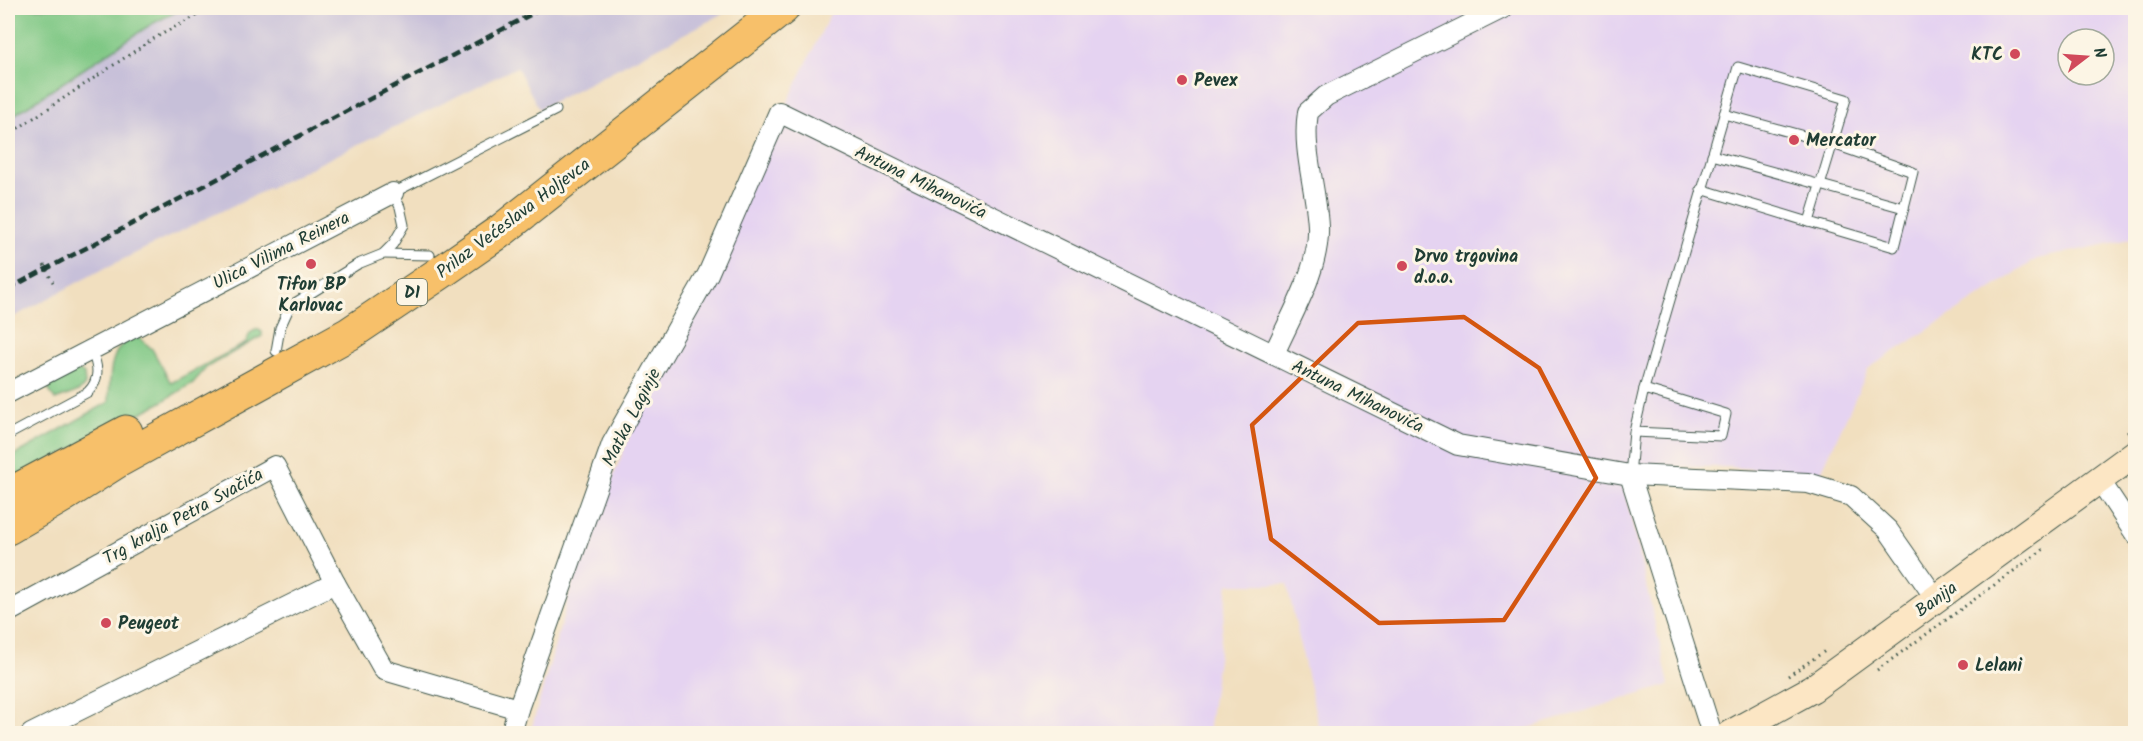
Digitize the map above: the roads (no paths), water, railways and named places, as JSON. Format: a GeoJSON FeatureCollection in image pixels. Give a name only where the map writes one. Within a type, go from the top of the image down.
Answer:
{"type":"FeatureCollection","features":[{"type":"Feature","properties":{"kind":"highway","name":"Prilaz Većeslava Holjevca"},"geometry":{"type":"LineString","coordinates":[[8,495],[339,315],[430,255],[492,210],[748,8]]}},
{"type":"Feature","properties":{"kind":"highway","name":"Prilaz Većeslava Holjevca"},"geometry":{"type":"LineString","coordinates":[[8,528],[135,451],[349,334],[431,279],[502,230],[783,8]]}},
{"type":"Feature","properties":{"kind":"main road","name":"Banija"},"geometry":{"type":"LineString","coordinates":[[1730,734],[1812,689],[2136,453]]}},
{"type":"Feature","properties":{"kind":"street"},"geometry":{"type":"LineString","coordinates":[[1274,354],[1315,261],[1318,226],[1305,132],[1308,112],[1326,96],[1503,8]]}},
{"type":"Feature","properties":{"kind":"street","name":"Antuna Mihanovića"},"geometry":{"type":"LineString","coordinates":[[779,112],[1458,445],[1630,475],[1808,483],[1851,496],[1888,530],[1936,599]]}},
{"type":"Feature","properties":{"kind":"street","name":"Matka Laginje"},"geometry":{"type":"LineString","coordinates":[[511,734],[612,444],[708,274],[779,112]]}},
{"type":"Feature","properties":{"kind":"street","name":"Ulica Vilima Reinera"},"geometry":{"type":"LineString","coordinates":[[8,393],[393,193]]}},
{"type":"Feature","properties":{"kind":"street","name":"Trg kralja Petra Svačića"},"geometry":{"type":"LineString","coordinates":[[8,612],[275,466],[384,670],[518,709]]}},
{"type":"Feature","properties":{"kind":"street"},"geometry":{"type":"LineString","coordinates":[[1630,475],[1712,734]]}},
{"type":"Feature","properties":{"kind":"street"},"geometry":{"type":"LineString","coordinates":[[2099,480],[2136,535]]}},
{"type":"Feature","properties":{"kind":"street"},"geometry":{"type":"LineString","coordinates":[[31,734],[335,582]]}},
{"type":"Feature","properties":{"kind":"lane"},"geometry":{"type":"LineString","coordinates":[[1630,475],[1634,432],[1644,389],[1738,67],[1846,99],[1809,222]]}},
{"type":"Feature","properties":{"kind":"lane","name":"Ulica Vilima Reinera"},"geometry":{"type":"LineString","coordinates":[[393,193],[556,110]]}},
{"type":"Feature","properties":{"kind":"lane"},"geometry":{"type":"LineString","coordinates":[[1701,189],[1894,247],[1913,172],[1833,144],[1724,114]]}},
{"type":"Feature","properties":{"kind":"lane"},"geometry":{"type":"LineString","coordinates":[[1712,155],[1904,208]]}},
{"type":"Feature","properties":{"kind":"lane"},"geometry":{"type":"LineString","coordinates":[[383,254],[393,244],[404,225],[400,207],[393,193]]}},
{"type":"Feature","properties":{"kind":"lane"},"geometry":{"type":"LineString","coordinates":[[276,351],[280,328],[290,306],[358,264],[383,254],[430,255]]}},
{"type":"Feature","properties":{"kind":"lane"},"geometry":{"type":"LineString","coordinates":[[8,435],[88,392],[94,386],[97,369],[91,350]]}},
{"type":"Feature","properties":{"kind":"lane"},"geometry":{"type":"LineString","coordinates":[[1634,432],[1721,436],[1726,414],[1644,389]]}},
{"type":"Feature","properties":{"kind":"railway"},"geometry":{"type":"LineString","coordinates":[[8,289],[543,8]]}},
{"type":"Feature","properties":{"kind":"place","name":"KTC"},"geometry":{"type":"Point","coordinates":[2015,54]}},
{"type":"Feature","properties":{"kind":"place","name":"Pevex"},"geometry":{"type":"Point","coordinates":[1182,80]}},
{"type":"Feature","properties":{"kind":"place","name":"Mercator"},"geometry":{"type":"Point","coordinates":[1794,140]}},
{"type":"Feature","properties":{"kind":"place","name":"Tifon BP Karlovac"},"geometry":{"type":"Point","coordinates":[311,264]}},
{"type":"Feature","properties":{"kind":"place","name":"Drvo trgovina d.o.o."},"geometry":{"type":"Point","coordinates":[1402,266]}},
{"type":"Feature","properties":{"kind":"place","name":"Peugeot"},"geometry":{"type":"Point","coordinates":[106,623]}},
{"type":"Feature","properties":{"kind":"place","name":"Lelani"},"geometry":{"type":"Point","coordinates":[1963,665]}}]}
